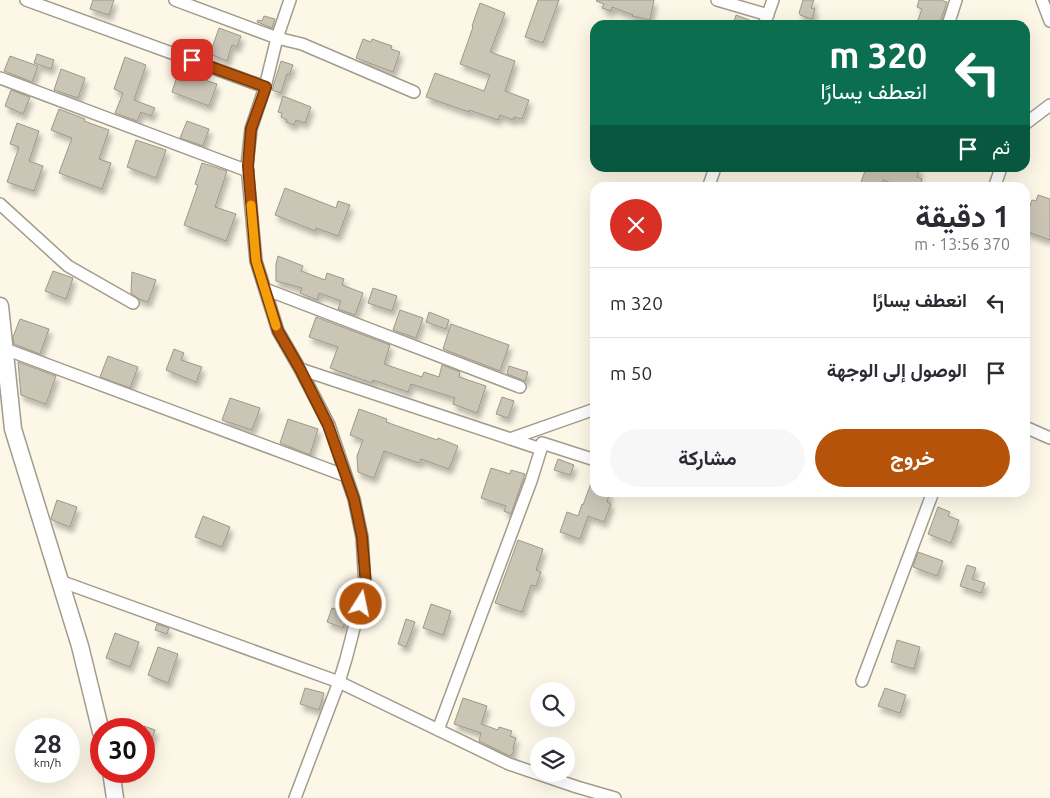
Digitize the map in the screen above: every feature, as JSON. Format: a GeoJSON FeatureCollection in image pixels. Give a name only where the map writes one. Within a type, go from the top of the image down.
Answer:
{"type":"FeatureCollection","features":[{"type":"Feature","properties":{"kind":"street"},"geometry":{"type":"LineString","coordinates":[[26,0],[266,87]]}},
{"type":"Feature","properties":{"kind":"street"},"geometry":{"type":"LineString","coordinates":[[175,0],[278,38],[302,44],[414,92]]}},
{"type":"Feature","properties":{"kind":"street"},"geometry":{"type":"LineString","coordinates":[[290,0],[266,87],[251,129],[248,171],[256,261],[278,331],[300,369],[328,425],[354,499],[362,537],[366,586],[339,682],[295,798]]}},
{"type":"Feature","properties":{"kind":"street"},"geometry":{"type":"LineString","coordinates":[[717,0],[766,20],[773,0]]}},
{"type":"Feature","properties":{"kind":"street"},"geometry":{"type":"LineString","coordinates":[[950,20],[956,0]]}},
{"type":"Feature","properties":{"kind":"street"},"geometry":{"type":"LineString","coordinates":[[1042,0],[1050,21]]}},
{"type":"Feature","properties":{"kind":"street"},"geometry":{"type":"LineString","coordinates":[[0,78],[248,171]]}},
{"type":"Feature","properties":{"kind":"street"},"geometry":{"type":"LineString","coordinates":[[1030,120],[1050,105]]}},
{"type":"Feature","properties":{"kind":"street"},"geometry":{"type":"LineString","coordinates":[[0,204],[68,266],[133,303]]}},
{"type":"Feature","properties":{"kind":"street"},"geometry":{"type":"LineString","coordinates":[[265,288],[520,387]]}},
{"type":"Feature","properties":{"kind":"street"},"geometry":{"type":"LineString","coordinates":[[0,306],[13,429],[80,646],[98,718]]}},
{"type":"Feature","properties":{"kind":"street"},"geometry":{"type":"LineString","coordinates":[[5,349],[346,476]]}},
{"type":"Feature","properties":{"kind":"street"},"geometry":{"type":"LineString","coordinates":[[300,369],[541,449]]}},
{"type":"Feature","properties":{"kind":"street"},"geometry":{"type":"LineString","coordinates":[[510,439],[590,411]]}},
{"type":"Feature","properties":{"kind":"street"},"geometry":{"type":"LineString","coordinates":[[1030,429],[1050,438]]}},
{"type":"Feature","properties":{"kind":"street"},"geometry":{"type":"LineString","coordinates":[[438,730],[531,481],[542,443],[590,458]]}},
{"type":"Feature","properties":{"kind":"street"},"geometry":{"type":"LineString","coordinates":[[862,681],[930,497]]}},
{"type":"Feature","properties":{"kind":"street"},"geometry":{"type":"LineString","coordinates":[[60,581],[339,682],[509,764],[615,798]]}},
{"type":"Feature","properties":{"kind":"street"},"geometry":{"type":"LineString","coordinates":[[113,783],[115,798]]}},
{"type":"Feature","properties":{"kind":"building"},"geometry":{"type":"Polygon","coordinates":[[[93,0],[114,0],[109,15],[90,9],[93,0]]]}},
{"type":"Feature","properties":{"kind":"building"},"geometry":{"type":"Polygon","coordinates":[[[538,0],[559,0],[543,43],[525,37],[538,0]]]}},
{"type":"Feature","properties":{"kind":"building"},"geometry":{"type":"Polygon","coordinates":[[[597,0],[654,0],[650,20],[632,16],[612,7],[611,11],[602,8],[604,4],[597,0]]]}},
{"type":"Feature","properties":{"kind":"building"},"geometry":{"type":"Polygon","coordinates":[[[803,0],[814,0],[811,8],[815,9],[812,19],[799,13],[803,0]]]}},
{"type":"Feature","properties":{"kind":"building"},"geometry":{"type":"Polygon","coordinates":[[[919,0],[947,2],[941,20],[918,20],[922,9],[917,7],[919,0]]]}},
{"type":"Feature","properties":{"kind":"building"},"geometry":{"type":"Polygon","coordinates":[[[480,3],[505,13],[490,52],[515,61],[505,91],[529,100],[522,119],[514,117],[513,120],[500,115],[498,120],[426,97],[435,73],[484,91],[490,75],[460,64],[480,3]]]}},
{"type":"Feature","properties":{"kind":"building"},"geometry":{"type":"Polygon","coordinates":[[[736,15],[749,20],[734,20],[736,15]]]}},
{"type":"Feature","properties":{"kind":"building"},"geometry":{"type":"Polygon","coordinates":[[[264,16],[275,19],[272,28],[257,22],[258,20],[262,21],[264,16]]]}},
{"type":"Feature","properties":{"kind":"building"},"geometry":{"type":"Polygon","coordinates":[[[219,28],[241,36],[237,47],[232,45],[227,61],[210,54],[219,28]]]}},
{"type":"Feature","properties":{"kind":"building"},"geometry":{"type":"Polygon","coordinates":[[[363,39],[371,42],[372,39],[392,46],[391,49],[400,52],[393,72],[356,58],[363,39]]]}},
{"type":"Feature","properties":{"kind":"building"},"geometry":{"type":"Polygon","coordinates":[[[37,54],[54,60],[51,69],[34,63],[37,54]]]}},
{"type":"Feature","properties":{"kind":"building"},"geometry":{"type":"Polygon","coordinates":[[[10,56],[38,66],[32,82],[4,71],[10,56]]]}},
{"type":"Feature","properties":{"kind":"building"},"geometry":{"type":"Polygon","coordinates":[[[125,57],[146,65],[134,100],[155,108],[151,116],[141,112],[137,121],[115,113],[123,93],[114,89],[125,57]]]}},
{"type":"Feature","properties":{"kind":"building"},"geometry":{"type":"Polygon","coordinates":[[[281,61],[293,65],[289,75],[287,74],[281,93],[272,90],[281,61]]]}},
{"type":"Feature","properties":{"kind":"building"},"geometry":{"type":"Polygon","coordinates":[[[61,69],[85,78],[78,98],[54,90],[61,69]]]}},
{"type":"Feature","properties":{"kind":"building"},"geometry":{"type":"Polygon","coordinates":[[[178,73],[217,84],[209,106],[172,92],[178,73]]]}},
{"type":"Feature","properties":{"kind":"building"},"geometry":{"type":"Polygon","coordinates":[[[11,90],[30,97],[23,114],[5,106],[11,90]]]}},
{"type":"Feature","properties":{"kind":"building"},"geometry":{"type":"Polygon","coordinates":[[[283,96],[311,107],[305,123],[296,120],[294,125],[286,122],[287,120],[281,117],[282,113],[278,112],[283,96]]]}},
{"type":"Feature","properties":{"kind":"building"},"geometry":{"type":"Polygon","coordinates":[[[59,109],[109,130],[99,159],[111,163],[102,189],[59,173],[72,138],[51,130],[59,109]]]}},
{"type":"Feature","properties":{"kind":"building"},"geometry":{"type":"Polygon","coordinates":[[[187,121],[209,129],[203,146],[180,138],[187,121]]]}},
{"type":"Feature","properties":{"kind":"building"},"geometry":{"type":"Polygon","coordinates":[[[17,123],[39,131],[29,161],[43,166],[34,191],[7,182],[19,147],[10,144],[17,123]]]}},
{"type":"Feature","properties":{"kind":"building"},"geometry":{"type":"Polygon","coordinates":[[[136,140],[166,150],[156,178],[127,167],[136,140]]]}},
{"type":"Feature","properties":{"kind":"building"},"geometry":{"type":"Polygon","coordinates":[[[202,163],[227,171],[215,207],[236,214],[226,241],[184,225],[198,185],[195,184],[202,163]]]}},
{"type":"Feature","properties":{"kind":"building"},"geometry":{"type":"Polygon","coordinates":[[[865,172],[919,172],[917,177],[922,179],[921,182],[888,182],[883,180],[882,182],[861,182],[865,172]]]}},
{"type":"Feature","properties":{"kind":"building"},"geometry":{"type":"Polygon","coordinates":[[[285,188],[336,208],[338,201],[350,205],[338,236],[316,228],[315,231],[275,215],[285,188]]]}},
{"type":"Feature","properties":{"kind":"building"},"geometry":{"type":"Polygon","coordinates":[[[1038,195],[1050,199],[1050,240],[1030,233],[1030,206],[1032,200],[1036,201],[1038,195]]]}},
{"type":"Feature","properties":{"kind":"building"},"geometry":{"type":"Polygon","coordinates":[[[278,256],[303,266],[301,271],[325,280],[327,273],[344,279],[342,285],[363,293],[355,315],[338,309],[341,301],[319,293],[317,300],[300,293],[302,288],[276,281],[278,256]]]}},
{"type":"Feature","properties":{"kind":"building"},"geometry":{"type":"Polygon","coordinates":[[[53,271],[73,278],[66,299],[45,291],[53,271]]]}},
{"type":"Feature","properties":{"kind":"building"},"geometry":{"type":"Polygon","coordinates":[[[132,272],[156,280],[148,302],[139,299],[131,293],[132,272]]]}},
{"type":"Feature","properties":{"kind":"building"},"geometry":{"type":"Polygon","coordinates":[[[373,288],[397,296],[392,311],[368,303],[373,288]]]}},
{"type":"Feature","properties":{"kind":"building"},"geometry":{"type":"Polygon","coordinates":[[[400,310],[423,318],[416,338],[393,330],[400,310]]]}},
{"type":"Feature","properties":{"kind":"building"},"geometry":{"type":"Polygon","coordinates":[[[429,312],[449,320],[446,329],[426,322],[429,312]]]}},
{"type":"Feature","properties":{"kind":"building"},"geometry":{"type":"Polygon","coordinates":[[[316,317],[390,345],[384,364],[422,377],[424,372],[439,377],[442,365],[460,372],[459,377],[486,386],[477,413],[453,404],[455,398],[411,384],[408,392],[373,380],[372,383],[330,368],[338,347],[309,337],[316,317]]]}},
{"type":"Feature","properties":{"kind":"building"},"geometry":{"type":"Polygon","coordinates":[[[20,319],[49,329],[40,354],[14,344],[13,337],[20,319]]]}},
{"type":"Feature","properties":{"kind":"building"},"geometry":{"type":"Polygon","coordinates":[[[451,324],[509,345],[500,371],[443,349],[451,324]]]}},
{"type":"Feature","properties":{"kind":"building"},"geometry":{"type":"Polygon","coordinates":[[[174,349],[184,353],[181,360],[202,367],[196,382],[166,370],[174,349]]]}},
{"type":"Feature","properties":{"kind":"building"},"geometry":{"type":"Polygon","coordinates":[[[108,356],[138,367],[130,388],[100,377],[108,356]]]}},
{"type":"Feature","properties":{"kind":"building"},"geometry":{"type":"Polygon","coordinates":[[[18,362],[56,376],[46,404],[21,395],[18,362]]]}},
{"type":"Feature","properties":{"kind":"building"},"geometry":{"type":"Polygon","coordinates":[[[509,366],[528,372],[525,381],[507,374],[509,366]]]}},
{"type":"Feature","properties":{"kind":"building"},"geometry":{"type":"Polygon","coordinates":[[[502,397],[514,401],[508,418],[496,414],[502,397]]]}},
{"type":"Feature","properties":{"kind":"building"},"geometry":{"type":"Polygon","coordinates":[[[230,398],[260,408],[252,430],[222,420],[230,398]]]}},
{"type":"Feature","properties":{"kind":"building"},"geometry":{"type":"Polygon","coordinates":[[[359,409],[387,419],[386,422],[458,446],[449,469],[421,459],[419,463],[384,451],[374,478],[358,472],[357,456],[363,440],[350,435],[359,409]]]}},
{"type":"Feature","properties":{"kind":"building"},"geometry":{"type":"Polygon","coordinates":[[[288,419],[318,429],[310,455],[280,443],[288,419]]]}},
{"type":"Feature","properties":{"kind":"building"},"geometry":{"type":"Polygon","coordinates":[[[558,459],[574,465],[570,475],[554,470],[558,459]]]}},
{"type":"Feature","properties":{"kind":"building"},"geometry":{"type":"Polygon","coordinates":[[[491,468],[510,474],[511,470],[525,474],[511,514],[504,511],[506,506],[481,498],[491,468]]]}},
{"type":"Feature","properties":{"kind":"building"},"geometry":{"type":"Polygon","coordinates":[[[590,486],[590,497],[608,497],[607,502],[611,504],[604,522],[588,516],[580,539],[560,532],[567,512],[578,516],[590,486]]]}},
{"type":"Feature","properties":{"kind":"building"},"geometry":{"type":"Polygon","coordinates":[[[57,500],[77,507],[70,527],[51,518],[57,500]]]}},
{"type":"Feature","properties":{"kind":"building"},"geometry":{"type":"Polygon","coordinates":[[[938,507],[950,512],[948,516],[959,520],[951,543],[928,534],[938,507]]]}},
{"type":"Feature","properties":{"kind":"building"},"geometry":{"type":"Polygon","coordinates":[[[203,516],[230,527],[222,547],[195,537],[203,516]]]}},
{"type":"Feature","properties":{"kind":"building"},"geometry":{"type":"Polygon","coordinates":[[[518,540],[543,549],[536,570],[541,572],[536,586],[531,585],[522,612],[495,603],[518,540]]]}},
{"type":"Feature","properties":{"kind":"building"},"geometry":{"type":"Polygon","coordinates":[[[918,552],[943,561],[937,576],[913,567],[918,552]]]}},
{"type":"Feature","properties":{"kind":"building"},"geometry":{"type":"Polygon","coordinates":[[[967,565],[976,568],[972,579],[985,583],[981,593],[960,586],[967,565]]]}},
{"type":"Feature","properties":{"kind":"building"},"geometry":{"type":"Polygon","coordinates":[[[431,604],[451,611],[443,635],[423,628],[431,604]]]}},
{"type":"Feature","properties":{"kind":"building"},"geometry":{"type":"Polygon","coordinates":[[[332,608],[348,613],[343,628],[327,622],[332,608]]]}},
{"type":"Feature","properties":{"kind":"building"},"geometry":{"type":"Polygon","coordinates":[[[406,619],[415,622],[406,647],[398,644],[406,619]]]}},
{"type":"Feature","properties":{"kind":"building"},"geometry":{"type":"Polygon","coordinates":[[[157,624],[169,628],[167,634],[155,630],[157,624]]]}},
{"type":"Feature","properties":{"kind":"building"},"geometry":{"type":"Polygon","coordinates":[[[115,633],[139,642],[130,667],[106,658],[115,633]]]}},
{"type":"Feature","properties":{"kind":"building"},"geometry":{"type":"Polygon","coordinates":[[[897,640],[920,647],[914,669],[891,662],[897,640]]]}},
{"type":"Feature","properties":{"kind":"building"},"geometry":{"type":"Polygon","coordinates":[[[158,647],[178,654],[168,683],[148,675],[158,647]]]}},
{"type":"Feature","properties":{"kind":"building"},"geometry":{"type":"Polygon","coordinates":[[[305,688],[324,693],[319,710],[300,704],[305,688]]]}},
{"type":"Feature","properties":{"kind":"building"},"geometry":{"type":"Polygon","coordinates":[[[885,688],[906,695],[900,713],[878,706],[885,688]]]}},
{"type":"Feature","properties":{"kind":"building"},"geometry":{"type":"Polygon","coordinates":[[[463,698],[487,706],[481,724],[498,730],[499,727],[512,731],[510,736],[516,738],[513,748],[514,752],[510,756],[479,741],[481,733],[454,724],[463,698]]]}},
{"type":"Feature","properties":{"kind":"slow traffic"},"geometry":{"type":"LineString","coordinates":[[251,205],[256,261],[276,326]]}},
{"type":"Feature","properties":{"kind":"route"},"geometry":{"type":"LineString","coordinates":[[192,60],[266,87],[251,129],[248,166],[256,261],[278,331],[300,369],[328,425],[354,499],[362,537],[366,586],[361,604]]}}]}
